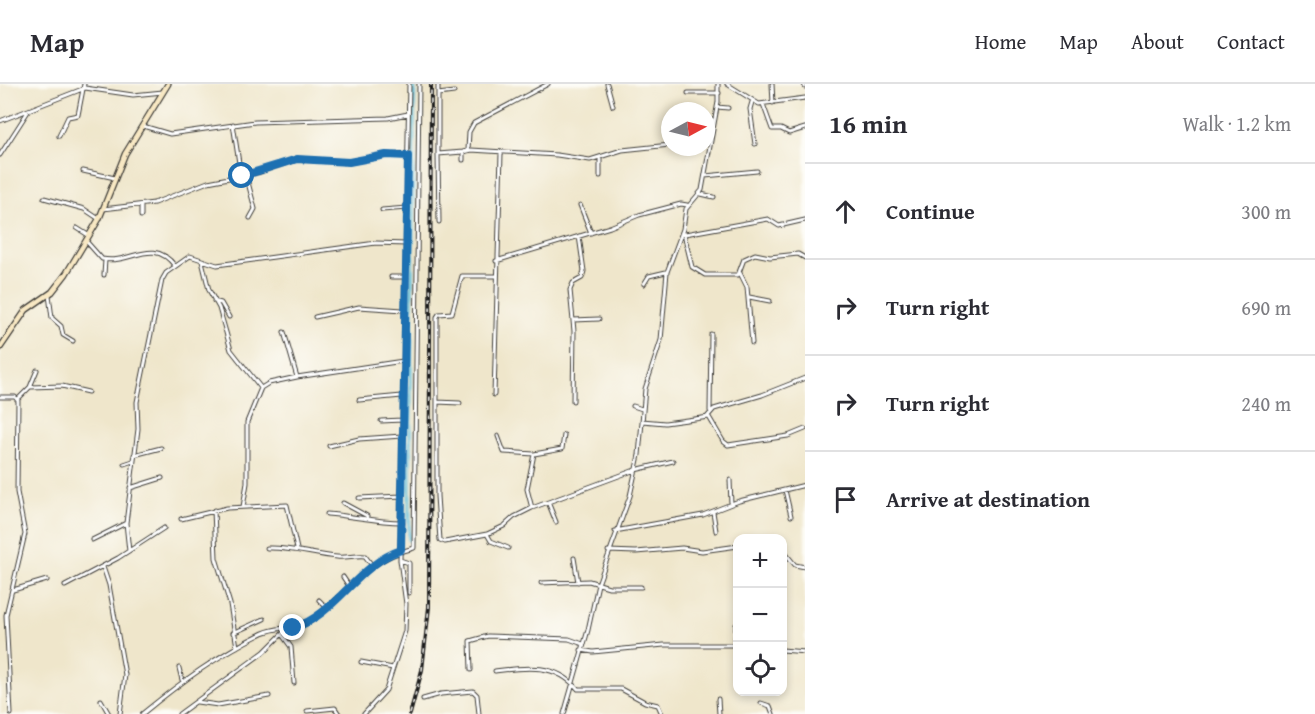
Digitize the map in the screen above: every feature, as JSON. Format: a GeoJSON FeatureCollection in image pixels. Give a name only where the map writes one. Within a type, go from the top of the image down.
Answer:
{"type":"FeatureCollection","features":[{"type":"Feature","properties":{"kind":"street"},"geometry":{"type":"LineString","coordinates":[[155,84],[155,91]]}},
{"type":"Feature","properties":{"kind":"street"},"geometry":{"type":"LineString","coordinates":[[0,348],[26,310],[49,295],[66,274],[86,237],[99,219],[115,178],[142,126],[168,84]]}},
{"type":"Feature","properties":{"kind":"street"},"geometry":{"type":"LineString","coordinates":[[364,714],[382,697],[406,621],[400,560],[409,84]]}},
{"type":"Feature","properties":{"kind":"street"},"geometry":{"type":"LineString","coordinates":[[142,714],[182,680],[237,647],[272,630],[308,622],[327,608],[371,565],[414,546],[419,84]]}},
{"type":"Feature","properties":{"kind":"street"},"geometry":{"type":"LineString","coordinates":[[438,84],[439,222]]}},
{"type":"Feature","properties":{"kind":"street"},"geometry":{"type":"LineString","coordinates":[[468,151],[469,132],[474,123],[548,84]]}},
{"type":"Feature","properties":{"kind":"street"},"geometry":{"type":"LineString","coordinates":[[607,84],[613,106]]}},
{"type":"Feature","properties":{"kind":"street"},"geometry":{"type":"LineString","coordinates":[[715,116],[719,93],[718,84]]}},
{"type":"Feature","properties":{"kind":"street"},"geometry":{"type":"LineString","coordinates":[[727,84],[752,102],[763,104],[805,98]]}},
{"type":"Feature","properties":{"kind":"street"},"geometry":{"type":"LineString","coordinates":[[772,84],[773,104]]}},
{"type":"Feature","properties":{"kind":"street"},"geometry":{"type":"LineString","coordinates":[[59,136],[68,117],[78,114],[85,86]]}},
{"type":"Feature","properties":{"kind":"street"},"geometry":{"type":"LineString","coordinates":[[0,122],[85,86],[136,95],[155,91],[163,92]]}},
{"type":"Feature","properties":{"kind":"street"},"geometry":{"type":"LineString","coordinates":[[438,94],[454,92]]}},
{"type":"Feature","properties":{"kind":"street"},"geometry":{"type":"LineString","coordinates":[[688,93],[719,93]]}},
{"type":"Feature","properties":{"kind":"street"},"geometry":{"type":"LineString","coordinates":[[752,102],[750,109],[755,144]]}},
{"type":"Feature","properties":{"kind":"street"},"geometry":{"type":"LineString","coordinates":[[763,104],[772,129],[782,129],[789,134],[805,128]]}},
{"type":"Feature","properties":{"kind":"street"},"geometry":{"type":"LineString","coordinates":[[717,107],[728,108]]}},
{"type":"Feature","properties":{"kind":"street"},"geometry":{"type":"LineString","coordinates":[[0,155],[29,114],[29,110]]}},
{"type":"Feature","properties":{"kind":"street"},"geometry":{"type":"LineString","coordinates":[[142,126],[170,134],[233,124],[388,118],[408,114]]}},
{"type":"Feature","properties":{"kind":"street"},"geometry":{"type":"LineString","coordinates":[[233,124],[244,175],[255,209],[250,218]]}},
{"type":"Feature","properties":{"kind":"street"},"geometry":{"type":"LineString","coordinates":[[438,154],[468,151],[556,155],[583,160],[600,159],[622,150],[661,146]]}},
{"type":"Feature","properties":{"kind":"street"},"geometry":{"type":"LineString","coordinates":[[463,152],[463,160]]}},
{"type":"Feature","properties":{"kind":"street"},"geometry":{"type":"LineString","coordinates":[[494,394],[497,349],[496,261],[501,153]]}},
{"type":"Feature","properties":{"kind":"street"},"geometry":{"type":"LineString","coordinates":[[103,209],[141,205],[208,182],[244,175],[297,159],[349,162],[386,155],[408,156]]}},
{"type":"Feature","properties":{"kind":"street"},"geometry":{"type":"LineString","coordinates":[[564,714],[598,584],[615,531],[628,501],[635,470],[645,389],[661,340],[668,272],[683,234],[687,206],[701,194],[707,156]]}},
{"type":"Feature","properties":{"kind":"street"},"geometry":{"type":"LineString","coordinates":[[600,159],[600,176]]}},
{"type":"Feature","properties":{"kind":"street"},"geometry":{"type":"LineString","coordinates":[[82,171],[115,178]]}},
{"type":"Feature","properties":{"kind":"street"},"geometry":{"type":"LineString","coordinates":[[705,176],[757,171]]}},
{"type":"Feature","properties":{"kind":"street"},"geometry":{"type":"LineString","coordinates":[[701,194],[714,197]]}},
{"type":"Feature","properties":{"kind":"street"},"geometry":{"type":"LineString","coordinates":[[44,198],[84,209],[99,219]]}},
{"type":"Feature","properties":{"kind":"street"},"geometry":{"type":"LineString","coordinates":[[496,261],[591,233],[639,215],[681,204],[687,206]]}},
{"type":"Feature","properties":{"kind":"street"},"geometry":{"type":"LineString","coordinates":[[141,205],[141,216]]}},
{"type":"Feature","properties":{"kind":"street"},"geometry":{"type":"LineString","coordinates":[[580,206],[591,233]]}},
{"type":"Feature","properties":{"kind":"street"},"geometry":{"type":"LineString","coordinates":[[382,210],[407,208]]}},
{"type":"Feature","properties":{"kind":"street"},"geometry":{"type":"LineString","coordinates":[[683,234],[768,219],[779,226],[805,220]]}},
{"type":"Feature","properties":{"kind":"street"},"geometry":{"type":"LineString","coordinates":[[77,228],[86,237],[98,256],[105,260],[127,258],[151,251],[164,256],[175,266]]}},
{"type":"Feature","properties":{"kind":"street"},"geometry":{"type":"LineString","coordinates":[[683,234],[690,261],[698,273],[730,277],[740,273]]}},
{"type":"Feature","properties":{"kind":"street"},"geometry":{"type":"LineString","coordinates":[[573,401],[571,286],[582,278],[584,271],[579,236]]}},
{"type":"Feature","properties":{"kind":"street"},"geometry":{"type":"LineString","coordinates":[[129,551],[126,523],[138,429],[136,402],[142,386],[147,342],[162,280],[175,266],[190,256],[217,265],[376,243],[406,244]]}},
{"type":"Feature","properties":{"kind":"street"},"geometry":{"type":"LineString","coordinates":[[740,273],[744,259],[751,255],[770,257],[798,254],[805,258]]}},
{"type":"Feature","properties":{"kind":"street"},"geometry":{"type":"LineString","coordinates":[[104,275],[105,260]]}},
{"type":"Feature","properties":{"kind":"street"},"geometry":{"type":"LineString","coordinates":[[202,261],[203,272],[219,308],[231,350],[261,388]]}},
{"type":"Feature","properties":{"kind":"street"},"geometry":{"type":"LineString","coordinates":[[644,284],[650,276],[668,272]]}},
{"type":"Feature","properties":{"kind":"street"},"geometry":{"type":"LineString","coordinates":[[740,273],[746,280],[749,297],[752,343]]}},
{"type":"Feature","properties":{"kind":"street"},"geometry":{"type":"LineString","coordinates":[[496,276],[461,276],[452,313],[437,316],[437,505],[440,540],[444,542],[487,534],[532,508],[635,470],[673,461]]}},
{"type":"Feature","properties":{"kind":"street"},"geometry":{"type":"LineString","coordinates":[[391,277],[405,277]]}},
{"type":"Feature","properties":{"kind":"street"},"geometry":{"type":"LineString","coordinates":[[49,295],[52,318],[61,326],[63,335],[73,340]]}},
{"type":"Feature","properties":{"kind":"street"},"geometry":{"type":"LineString","coordinates":[[749,297],[770,301]]}},
{"type":"Feature","properties":{"kind":"street"},"geometry":{"type":"LineString","coordinates":[[214,301],[221,303],[229,317]]}},
{"type":"Feature","properties":{"kind":"street"},"geometry":{"type":"LineString","coordinates":[[315,317],[358,307],[404,310]]}},
{"type":"Feature","properties":{"kind":"street"},"geometry":{"type":"LineString","coordinates":[[573,320],[599,319]]}},
{"type":"Feature","properties":{"kind":"street"},"geometry":{"type":"LineString","coordinates":[[284,332],[297,377]]}},
{"type":"Feature","properties":{"kind":"street"},"geometry":{"type":"LineString","coordinates":[[707,417],[710,411],[711,334]]}},
{"type":"Feature","properties":{"kind":"street"},"geometry":{"type":"LineString","coordinates":[[243,507],[248,483],[247,422],[261,388],[269,383],[297,377],[403,361]]}},
{"type":"Feature","properties":{"kind":"street"},"geometry":{"type":"LineString","coordinates":[[10,714],[5,625],[25,534],[17,492],[18,399],[30,387],[38,370]]}},
{"type":"Feature","properties":{"kind":"street"},"geometry":{"type":"LineString","coordinates":[[710,411],[805,378]]}},
{"type":"Feature","properties":{"kind":"street"},"geometry":{"type":"LineString","coordinates":[[30,387],[62,386],[88,392]]}},
{"type":"Feature","properties":{"kind":"street"},"geometry":{"type":"LineString","coordinates":[[359,400],[402,396]]}},
{"type":"Feature","properties":{"kind":"street"},"geometry":{"type":"LineString","coordinates":[[0,397],[18,399]]}},
{"type":"Feature","properties":{"kind":"street"},"geometry":{"type":"LineString","coordinates":[[437,402],[460,403]]}},
{"type":"Feature","properties":{"kind":"street"},"geometry":{"type":"LineString","coordinates":[[633,406],[642,410]]}},
{"type":"Feature","properties":{"kind":"street"},"geometry":{"type":"LineString","coordinates":[[642,421],[664,423],[707,417],[712,419],[723,441],[728,445],[788,436],[805,429]]}},
{"type":"Feature","properties":{"kind":"street"},"geometry":{"type":"LineString","coordinates":[[381,421],[402,420]]}},
{"type":"Feature","properties":{"kind":"street"},"geometry":{"type":"LineString","coordinates":[[498,436],[504,452],[534,454],[562,450],[564,435]]}},
{"type":"Feature","properties":{"kind":"street"},"geometry":{"type":"LineString","coordinates":[[329,446],[359,439],[402,436]]}},
{"type":"Feature","properties":{"kind":"street"},"geometry":{"type":"LineString","coordinates":[[134,455],[161,448]]}},
{"type":"Feature","properties":{"kind":"street"},"geometry":{"type":"LineString","coordinates":[[532,508],[526,489],[534,454]]}},
{"type":"Feature","properties":{"kind":"street"},"geometry":{"type":"LineString","coordinates":[[124,464],[133,460]]}},
{"type":"Feature","properties":{"kind":"street"},"geometry":{"type":"LineString","coordinates":[[130,488],[162,478]]}},
{"type":"Feature","properties":{"kind":"street"},"geometry":{"type":"LineString","coordinates":[[730,480],[731,504]]}},
{"type":"Feature","properties":{"kind":"street"},"geometry":{"type":"LineString","coordinates":[[615,531],[713,512],[731,504],[805,485]]}},
{"type":"Feature","properties":{"kind":"street"},"geometry":{"type":"LineString","coordinates":[[785,490],[791,516]]}},
{"type":"Feature","properties":{"kind":"street"},"geometry":{"type":"LineString","coordinates":[[359,498],[402,496]]}},
{"type":"Feature","properties":{"kind":"street"},"geometry":{"type":"LineString","coordinates":[[548,502],[556,522]]}},
{"type":"Feature","properties":{"kind":"street"},"geometry":{"type":"LineString","coordinates":[[343,503],[377,522],[402,522]]}},
{"type":"Feature","properties":{"kind":"street"},"geometry":{"type":"LineString","coordinates":[[181,519],[214,510],[289,506],[297,549]]}},
{"type":"Feature","properties":{"kind":"street"},"geometry":{"type":"LineString","coordinates":[[214,510],[216,558],[228,598],[237,647]]}},
{"type":"Feature","properties":{"kind":"street"},"geometry":{"type":"LineString","coordinates":[[713,512],[716,531]]}},
{"type":"Feature","properties":{"kind":"street"},"geometry":{"type":"LineString","coordinates":[[327,514],[368,517]]}},
{"type":"Feature","properties":{"kind":"street"},"geometry":{"type":"LineString","coordinates":[[92,540],[126,523]]}},
{"type":"Feature","properties":{"kind":"street"},"geometry":{"type":"LineString","coordinates":[[64,586],[103,567],[164,528]]}},
{"type":"Feature","properties":{"kind":"street"},"geometry":{"type":"LineString","coordinates":[[487,534],[491,541],[508,548]]}},
{"type":"Feature","properties":{"kind":"street"},"geometry":{"type":"LineString","coordinates":[[608,551],[636,552],[682,548],[702,551],[733,547]]}},
{"type":"Feature","properties":{"kind":"street"},"geometry":{"type":"LineString","coordinates":[[267,548],[297,549],[334,557],[365,556],[371,565]]}},
{"type":"Feature","properties":{"kind":"street"},"geometry":{"type":"LineString","coordinates":[[787,554],[795,565],[805,567]]}},
{"type":"Feature","properties":{"kind":"street"},"geometry":{"type":"LineString","coordinates":[[574,558],[578,582]]}},
{"type":"Feature","properties":{"kind":"street"},"geometry":{"type":"LineString","coordinates":[[400,560],[409,563],[409,593]]}},
{"type":"Feature","properties":{"kind":"street"},"geometry":{"type":"LineString","coordinates":[[103,567],[109,585],[125,675],[120,714]]}},
{"type":"Feature","properties":{"kind":"street"},"geometry":{"type":"LineString","coordinates":[[343,577],[350,586]]}},
{"type":"Feature","properties":{"kind":"street"},"geometry":{"type":"LineString","coordinates":[[13,590],[47,580]]}},
{"type":"Feature","properties":{"kind":"street"},"geometry":{"type":"LineString","coordinates":[[541,583],[578,582],[609,587],[641,587]]}},
{"type":"Feature","properties":{"kind":"street"},"geometry":{"type":"LineString","coordinates":[[319,600],[327,608]]}},
{"type":"Feature","properties":{"kind":"street"},"geometry":{"type":"LineString","coordinates":[[233,633],[264,619]]}},
{"type":"Feature","properties":{"kind":"street"},"geometry":{"type":"LineString","coordinates":[[179,714],[283,636],[288,628]]}},
{"type":"Feature","properties":{"kind":"street"},"geometry":{"type":"LineString","coordinates":[[283,636],[291,648],[294,682]]}},
{"type":"Feature","properties":{"kind":"street"},"geometry":{"type":"LineString","coordinates":[[471,670],[470,641],[475,638],[488,636],[569,639],[583,644]]}},
{"type":"Feature","properties":{"kind":"street"},"geometry":{"type":"LineString","coordinates":[[581,650],[593,652],[664,645],[733,645]]}},
{"type":"Feature","properties":{"kind":"street"},"geometry":{"type":"LineString","coordinates":[[787,650],[805,652]]}},
{"type":"Feature","properties":{"kind":"street"},"geometry":{"type":"LineString","coordinates":[[361,662],[393,668]]}},
{"type":"Feature","properties":{"kind":"street"},"geometry":{"type":"LineString","coordinates":[[179,668],[182,680]]}},
{"type":"Feature","properties":{"kind":"street"},"geometry":{"type":"LineString","coordinates":[[495,671],[539,669],[558,673],[573,682],[578,689],[627,690],[645,702],[658,705],[662,714]]}},
{"type":"Feature","properties":{"kind":"street"},"geometry":{"type":"LineString","coordinates":[[423,699],[441,694],[473,691],[477,695],[478,714]]}},
{"type":"Feature","properties":{"kind":"street"},"geometry":{"type":"LineString","coordinates":[[197,702],[208,706],[269,696]]}},
{"type":"Feature","properties":{"kind":"street"},"geometry":{"type":"LineString","coordinates":[[718,699],[719,714]]}},
{"type":"Feature","properties":{"kind":"street"},"geometry":{"type":"LineString","coordinates":[[102,700],[109,714]]}},
{"type":"Feature","properties":{"kind":"street"},"geometry":{"type":"LineString","coordinates":[[761,703],[770,706],[773,714]]}},
{"type":"Feature","properties":{"kind":"street"},"geometry":{"type":"LineString","coordinates":[[307,711],[335,708],[339,714]]}},
{"type":"Feature","properties":{"kind":"waterway"},"geometry":{"type":"LineString","coordinates":[[409,540],[414,84]]}},
{"type":"Feature","properties":{"kind":"railway"},"geometry":{"type":"LineString","coordinates":[[410,714],[422,670],[429,607],[431,84]]}},
{"type":"Feature","properties":{"kind":"route"},"geometry":{"type":"LineString","coordinates":[[242,176],[297,159],[326,158],[349,162],[386,155],[408,156],[401,550],[367,568],[327,608],[308,622],[293,628]]}}]}
